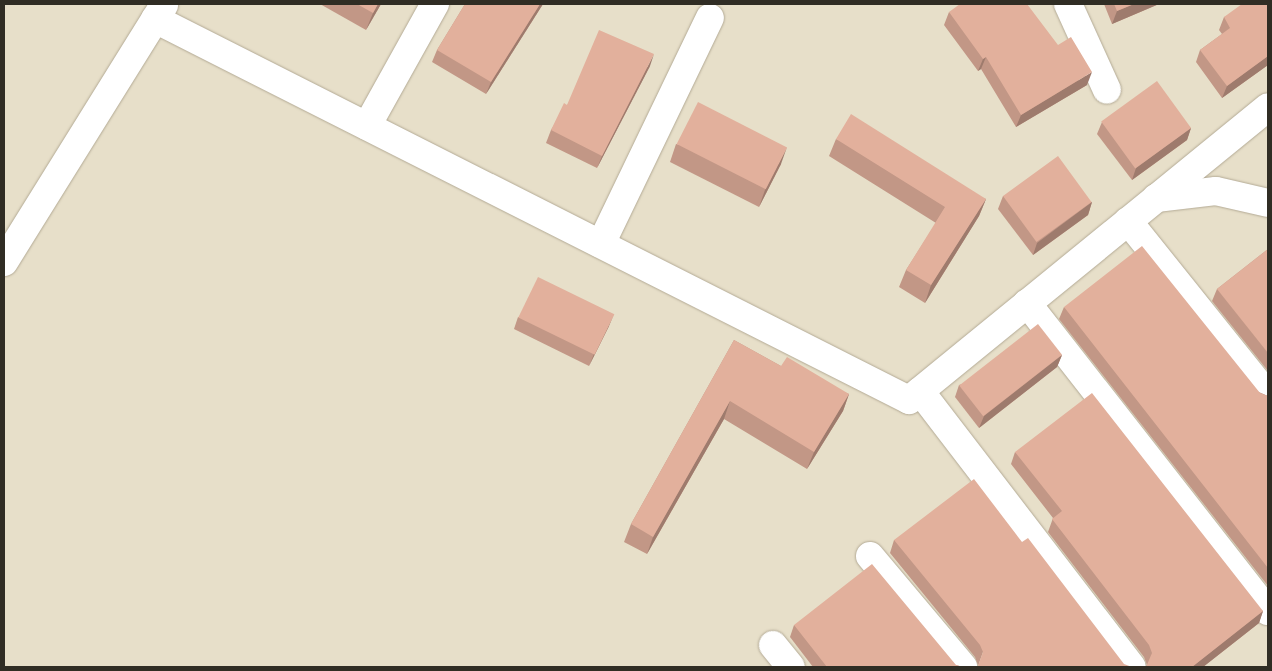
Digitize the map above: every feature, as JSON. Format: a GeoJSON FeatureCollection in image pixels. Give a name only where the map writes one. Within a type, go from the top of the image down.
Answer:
{"type":"FeatureCollection","features":[{"type":"Feature","properties":{"kind":"street"},"geometry":{"type":"LineString","coordinates":[[367,126],[435,4]]}},
{"type":"Feature","properties":{"kind":"street"},"geometry":{"type":"LineString","coordinates":[[1068,4],[1107,90]]}},
{"type":"Feature","properties":{"kind":"street"},"geometry":{"type":"LineString","coordinates":[[4,262],[160,12],[367,126],[909,400],[1268,107]]}},
{"type":"Feature","properties":{"kind":"street"},"geometry":{"type":"LineString","coordinates":[[601,244],[710,18]]}},
{"type":"Feature","properties":{"kind":"street"},"geometry":{"type":"LineString","coordinates":[[1156,198],[1216,191],[1268,204]]}},
{"type":"Feature","properties":{"kind":"street"},"geometry":{"type":"LineString","coordinates":[[1128,221],[1268,396]]}},
{"type":"Feature","properties":{"kind":"street"},"geometry":{"type":"LineString","coordinates":[[1027,303],[1268,611]]}},
{"type":"Feature","properties":{"kind":"street"},"geometry":{"type":"LineString","coordinates":[[920,391],[1132,667]]}},
{"type":"Feature","properties":{"kind":"street"},"geometry":{"type":"LineString","coordinates":[[870,556],[963,667]]}},
{"type":"Feature","properties":{"kind":"street"},"geometry":{"type":"LineString","coordinates":[[773,646],[791,667]]}},
{"type":"Feature","properties":{"kind":"building"},"geometry":{"type":"Polygon","coordinates":[[[357,4],[378,4],[373,13],[357,4]]]}},
{"type":"Feature","properties":{"kind":"building"},"geometry":{"type":"Polygon","coordinates":[[[465,4],[540,4],[491,82],[437,50],[465,4]]]}},
{"type":"Feature","properties":{"kind":"building"},"geometry":{"type":"Polygon","coordinates":[[[960,4],[1027,4],[1058,45],[1071,37],[1092,72],[1021,115],[986,57],[983,59],[949,12],[960,4]]]}},
{"type":"Feature","properties":{"kind":"building"},"geometry":{"type":"Polygon","coordinates":[[[1114,4],[1134,4],[1117,11],[1114,4]]]}},
{"type":"Feature","properties":{"kind":"building"},"geometry":{"type":"Polygon","coordinates":[[[1242,4],[1268,4],[1268,56],[1227,86],[1200,50],[1230,28],[1224,17],[1242,4]]]}},
{"type":"Feature","properties":{"kind":"building"},"geometry":{"type":"Polygon","coordinates":[[[599,30],[654,54],[602,156],[551,130],[564,103],[567,105],[599,30]]]}},
{"type":"Feature","properties":{"kind":"building"},"geometry":{"type":"Polygon","coordinates":[[[1157,81],[1191,128],[1135,168],[1101,122],[1157,81]]]}},
{"type":"Feature","properties":{"kind":"building"},"geometry":{"type":"Polygon","coordinates":[[[698,102],[787,147],[766,189],[677,144],[698,102]]]}},
{"type":"Feature","properties":{"kind":"building"},"geometry":{"type":"Polygon","coordinates":[[[851,114],[986,199],[931,285],[906,270],[945,207],[836,139],[851,114]]]}},
{"type":"Feature","properties":{"kind":"building"},"geometry":{"type":"Polygon","coordinates":[[[1058,156],[1092,202],[1036,242],[1003,196],[1058,156]]]}},
{"type":"Feature","properties":{"kind":"building"},"geometry":{"type":"Polygon","coordinates":[[[1142,246],[1260,393],[1268,396],[1268,568],[1064,307],[1142,246]]]}},
{"type":"Feature","properties":{"kind":"building"},"geometry":{"type":"Polygon","coordinates":[[[1268,249],[1268,353],[1217,289],[1268,249]]]}},
{"type":"Feature","properties":{"kind":"building"},"geometry":{"type":"Polygon","coordinates":[[[538,277],[614,314],[595,355],[518,317],[538,277]]]}},
{"type":"Feature","properties":{"kind":"building"},"geometry":{"type":"Polygon","coordinates":[[[1038,324],[1062,355],[983,416],[959,386],[1038,324]]]}},
{"type":"Feature","properties":{"kind":"building"},"geometry":{"type":"Polygon","coordinates":[[[734,340],[781,366],[787,357],[849,394],[814,452],[730,401],[653,537],[631,524],[734,340]]]}},
{"type":"Feature","properties":{"kind":"building"},"geometry":{"type":"Polygon","coordinates":[[[1092,393],[1263,611],[1192,667],[1146,667],[1152,653],[1149,645],[1052,519],[1062,511],[1015,452],[1092,393]]]}},
{"type":"Feature","properties":{"kind":"building"},"geometry":{"type":"Polygon","coordinates":[[[974,479],[1022,542],[1028,538],[1124,664],[1132,667],[976,667],[983,652],[980,645],[894,540],[974,479]]]}},
{"type":"Feature","properties":{"kind":"building"},"geometry":{"type":"Polygon","coordinates":[[[872,564],[956,665],[963,667],[827,667],[794,625],[872,564]]]}}]}
